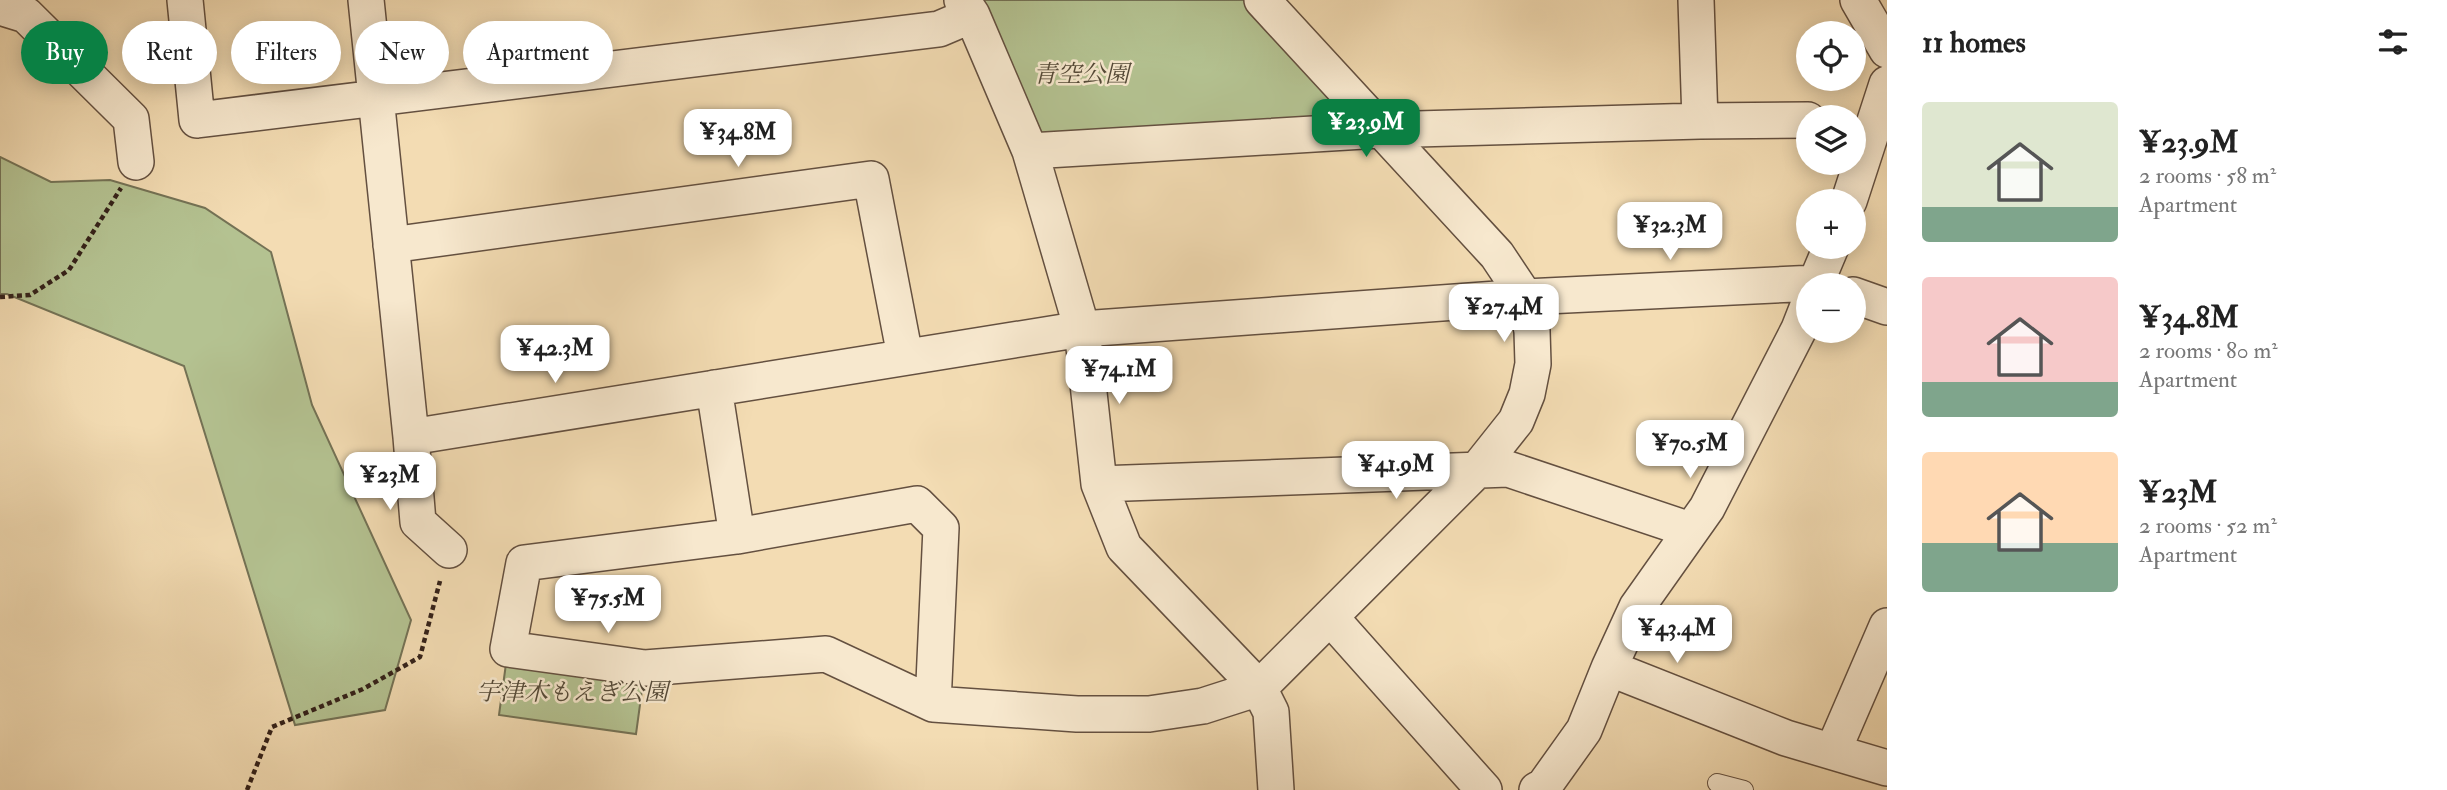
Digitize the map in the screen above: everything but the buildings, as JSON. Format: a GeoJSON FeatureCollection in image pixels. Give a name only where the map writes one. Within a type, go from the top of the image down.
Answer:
{"type":"FeatureCollection","features":[{"type":"Feature","properties":{"kind":"street"},"geometry":{"type":"LineString","coordinates":[[185,0],[197,120],[939,29],[967,7],[1030,151],[1082,329],[1099,484],[1124,547],[1259,688],[1271,712],[1276,790]]}},
{"type":"Feature","properties":{"kind":"street"},"geometry":{"type":"LineString","coordinates":[[366,0],[418,522],[449,550]]}},
{"type":"Feature","properties":{"kind":"street"},"geometry":{"type":"LineString","coordinates":[[933,704],[941,528],[917,504],[737,536],[524,563],[508,649],[645,668],[826,653],[933,704],[1077,714],[1149,714],[1203,706],[1259,688],[1477,470],[1516,421],[1527,394],[1532,364],[1532,342],[1525,297],[1497,255],[1262,0]]}},
{"type":"Feature","properties":{"kind":"street"},"geometry":{"type":"LineString","coordinates":[[1696,0],[1700,121]]}},
{"type":"Feature","properties":{"kind":"street"},"geometry":{"type":"LineString","coordinates":[[1858,0],[1887,50]]}},
{"type":"Feature","properties":{"kind":"street"},"geometry":{"type":"LineString","coordinates":[[0,7],[26,15],[131,119],[136,162]]}},
{"type":"Feature","properties":{"kind":"street"},"geometry":{"type":"LineString","coordinates":[[1866,117],[1887,84]]}},
{"type":"Feature","properties":{"kind":"street"},"geometry":{"type":"LineString","coordinates":[[1030,151],[1380,130],[1796,120]]}},
{"type":"Feature","properties":{"kind":"street"},"geometry":{"type":"LineString","coordinates":[[391,245],[871,179],[905,356]]}},
{"type":"Feature","properties":{"kind":"street"},"geometry":{"type":"LineString","coordinates":[[411,437],[1082,329],[1525,297],[1796,290]]}},
{"type":"Feature","properties":{"kind":"street"},"geometry":{"type":"LineString","coordinates":[[1866,300],[1887,307]]}},
{"type":"Feature","properties":{"kind":"street"},"geometry":{"type":"LineString","coordinates":[[1536,790],[1544,786],[1584,730],[1637,607],[1707,508],[1796,335]]}},
{"type":"Feature","properties":{"kind":"street"},"geometry":{"type":"LineString","coordinates":[[714,388],[737,536]]}},
{"type":"Feature","properties":{"kind":"street"},"geometry":{"type":"LineString","coordinates":[[1099,484],[1508,469],[1690,530]]}},
{"type":"Feature","properties":{"kind":"street"},"geometry":{"type":"LineString","coordinates":[[1330,617],[1484,790]]}},
{"type":"Feature","properties":{"kind":"street"},"geometry":{"type":"LineString","coordinates":[[1833,751],[1887,626]]}},
{"type":"Feature","properties":{"kind":"street"},"geometry":{"type":"LineString","coordinates":[[1609,668],[1786,738],[1887,768]]}},
{"type":"Feature","properties":{"kind":"lane"},"geometry":{"type":"LineString","coordinates":[[1717,783],[1744,790]]}},
{"type":"Feature","properties":{"kind":"path"},"geometry":{"type":"LineString","coordinates":[[0,297],[30,295],[69,270],[87,246],[136,162]]}},
{"type":"Feature","properties":{"kind":"path"},"geometry":{"type":"LineString","coordinates":[[247,790],[272,727],[363,689],[420,657],[449,550]]}},
{"type":"Feature","properties":{"kind":"green space","name":"青空公園"},"geometry":{"type":"Polygon","coordinates":[[[962,0],[1262,0],[1380,130],[1030,151],[962,0]]]}},
{"type":"Feature","properties":{"kind":"green space"},"geometry":{"type":"Polygon","coordinates":[[[0,157],[51,182],[110,180],[205,208],[271,252],[312,405],[411,620],[385,710],[295,725],[184,366],[7,294],[0,294],[0,157]]]}},
{"type":"Feature","properties":{"kind":"green space","name":"宇津木もえぎ公園"},"geometry":{"type":"Polygon","coordinates":[[[508,649],[645,668],[636,734],[499,715],[508,649]]]}}]}
